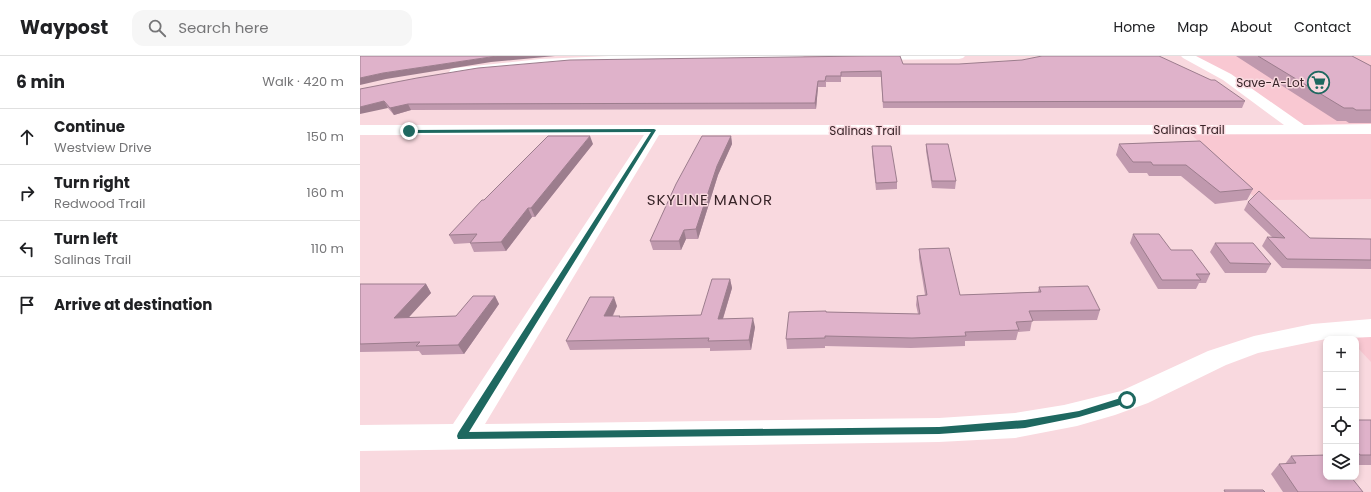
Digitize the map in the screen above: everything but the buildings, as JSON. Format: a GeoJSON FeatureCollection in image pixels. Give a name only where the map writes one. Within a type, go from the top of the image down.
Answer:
{"type":"FeatureCollection","features":[{"type":"Feature","properties":{"kind":"street"},"geometry":{"type":"LineString","coordinates":[[856,57],[959,56]]}},
{"type":"Feature","properties":{"kind":"street"},"geometry":{"type":"LineString","coordinates":[[1187,56],[1227,77],[1300,129]]}},
{"type":"Feature","properties":{"kind":"street"},"geometry":{"type":"LineString","coordinates":[[442,74],[514,64],[580,59],[808,57]]}},
{"type":"Feature","properties":{"kind":"street","name":"Salinas Trail"},"geometry":{"type":"LineString","coordinates":[[360,130],[1371,129]]}},
{"type":"Feature","properties":{"kind":"street"},"geometry":{"type":"LineString","coordinates":[[462,436],[654,130]]}},
{"type":"Feature","properties":{"kind":"street"},"geometry":{"type":"LineString","coordinates":[[360,438],[939,430],[1025,424],[1079,414],[1127,400],[1159,387],[1216,358],[1253,344],[1301,334],[1340,329],[1371,328]]}},
{"type":"Feature","properties":{"kind":"shaded area"},"geometry":{"type":"Polygon","coordinates":[[[1187,56],[1371,56],[1371,199],[1257,200],[1186,129],[1299,129],[1187,56]]]}},
{"type":"Feature","properties":{"kind":"shaded area"},"geometry":{"type":"Polygon","coordinates":[[[1371,328],[1371,362],[1359,349],[1359,336],[1347,336],[1340,329],[1371,328]]]}},
{"type":"Feature","properties":{"kind":"place","name":"Save-A-Lot"},"geometry":{"type":"Point","coordinates":[1319,82]}},
{"type":"Feature","properties":{"kind":"district","name":"SKYLINE MANOR"},"geometry":{"type":"Point","coordinates":[710,199]}},
{"type":"Feature","properties":{"kind":"route"},"geometry":{"type":"LineString","coordinates":[[409,131],[654,130],[462,436],[939,430],[1025,424],[1079,414],[1127,400]]}}]}
